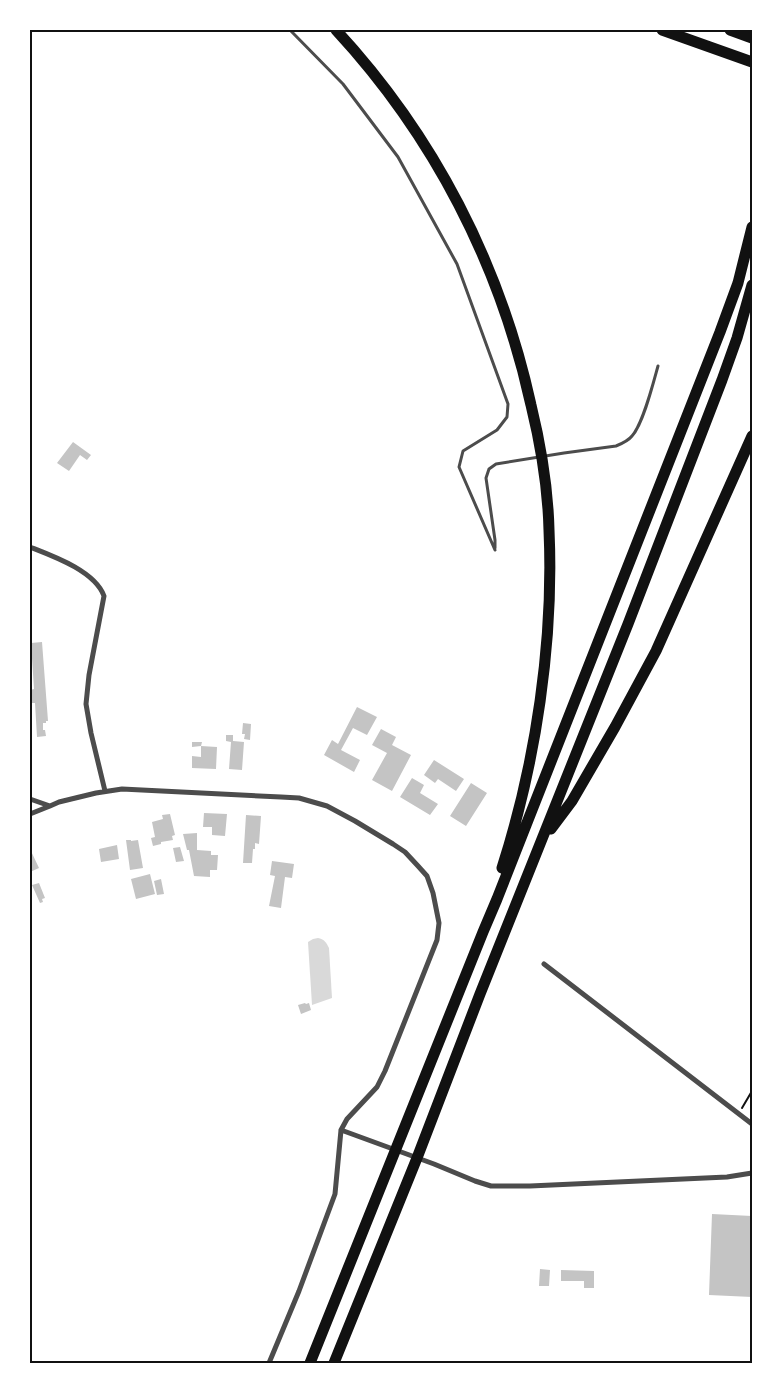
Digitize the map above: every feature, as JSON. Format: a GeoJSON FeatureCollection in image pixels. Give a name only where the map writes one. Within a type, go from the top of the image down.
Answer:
{"type":"FeatureCollection","features":[{"type":"Feature","properties":{"kind":"highway"},"geometry":{"type":"LineString","coordinates":[[336,30],[409,120],[435,160],[475,237],[505,311],[526,379],[543,462],[549,529],[550,569],[547,631],[538,716],[522,797],[483,932]]}},
{"type":"Feature","properties":{"kind":"highway"},"geometry":{"type":"LineString","coordinates":[[662,30],[752,62]]}},
{"type":"Feature","properties":{"kind":"highway"},"geometry":{"type":"LineString","coordinates":[[730,30],[752,37]]}},
{"type":"Feature","properties":{"kind":"highway"},"geometry":{"type":"LineString","coordinates":[[750,30],[752,37]]}},
{"type":"Feature","properties":{"kind":"highway"},"geometry":{"type":"LineString","coordinates":[[310,1363],[504,881],[720,332],[738,283],[752,227]]}},
{"type":"Feature","properties":{"kind":"highway"},"geometry":{"type":"LineString","coordinates":[[334,1363],[628,624],[722,380],[737,338],[752,285]]}},
{"type":"Feature","properties":{"kind":"highway"},"geometry":{"type":"LineString","coordinates":[[541,843],[572,801],[656,651],[752,436]]}},
{"type":"Feature","properties":{"kind":"street"},"geometry":{"type":"LineString","coordinates":[[30,547],[78,570],[102,588],[104,596],[89,675],[86,704],[104,791]]}},
{"type":"Feature","properties":{"kind":"street"},"geometry":{"type":"LineString","coordinates":[[30,814],[59,802],[104,791],[122,789],[300,798],[327,806],[393,844],[404,852],[426,876],[437,909],[439,923],[436,940],[381,1079],[347,1119],[341,1130],[335,1194],[299,1291],[269,1363]]}},
{"type":"Feature","properties":{"kind":"street"},"geometry":{"type":"LineString","coordinates":[[30,800],[50,806]]}},
{"type":"Feature","properties":{"kind":"street"},"geometry":{"type":"LineString","coordinates":[[544,964],[752,1124]]}},
{"type":"Feature","properties":{"kind":"street"},"geometry":{"type":"LineString","coordinates":[[341,1130],[491,1186],[530,1186],[727,1176],[752,1173]]}},
{"type":"Feature","properties":{"kind":"lane"},"geometry":{"type":"LineString","coordinates":[[290,30],[343,84],[398,157],[457,264],[508,404],[507,416],[497,430],[463,451],[459,467],[495,550],[496,540],[486,478],[489,469],[496,464],[616,446],[623,443],[632,436],[641,419],[658,366]]}},
{"type":"Feature","properties":{"kind":"path"},"geometry":{"type":"LineString","coordinates":[[739,1114],[752,1091]]}},
{"type":"Feature","properties":{"kind":"shaded area"},"geometry":{"type":"Polygon","coordinates":[[[318,938],[325,941],[329,948],[332,998],[312,1005],[308,942],[318,938]]]}},
{"type":"Feature","properties":{"kind":"building"},"geometry":{"type":"Polygon","coordinates":[[[73,442],[91,455],[87,460],[80,455],[69,471],[57,463],[73,442]]]}},
{"type":"Feature","properties":{"kind":"building"},"geometry":{"type":"Polygon","coordinates":[[[42,642],[48,721],[43,723],[43,730],[45,730],[46,736],[37,737],[35,703],[30,703],[30,690],[34,689],[31,643],[42,642]]]}},
{"type":"Feature","properties":{"kind":"building"},"geometry":{"type":"Polygon","coordinates":[[[357,707],[377,717],[367,735],[353,728],[341,750],[360,760],[354,772],[324,755],[332,740],[338,744],[357,707]]]}},
{"type":"Feature","properties":{"kind":"building"},"geometry":{"type":"Polygon","coordinates":[[[243,723],[251,724],[250,740],[244,739],[245,734],[242,734],[243,723]]]}},
{"type":"Feature","properties":{"kind":"building"},"geometry":{"type":"Polygon","coordinates":[[[381,729],[396,737],[392,745],[411,755],[392,791],[372,780],[387,753],[372,745],[381,729]]]}},
{"type":"Feature","properties":{"kind":"building"},"geometry":{"type":"Polygon","coordinates":[[[226,735],[233,735],[233,741],[244,742],[242,770],[229,769],[231,742],[226,741],[226,735]]]}},
{"type":"Feature","properties":{"kind":"building"},"geometry":{"type":"Polygon","coordinates":[[[192,742],[202,742],[201,746],[192,747],[192,742]]]}},
{"type":"Feature","properties":{"kind":"building"},"geometry":{"type":"Polygon","coordinates":[[[201,746],[217,747],[216,769],[192,768],[192,756],[201,757],[201,746]]]}},
{"type":"Feature","properties":{"kind":"building"},"geometry":{"type":"Polygon","coordinates":[[[434,760],[464,779],[456,791],[438,779],[435,783],[424,775],[434,760]]]}},
{"type":"Feature","properties":{"kind":"building"},"geometry":{"type":"Polygon","coordinates":[[[412,778],[424,785],[420,793],[438,804],[430,815],[400,797],[412,778]]]}},
{"type":"Feature","properties":{"kind":"building"},"geometry":{"type":"Polygon","coordinates":[[[471,783],[487,793],[466,826],[450,816],[471,783]]]}},
{"type":"Feature","properties":{"kind":"building"},"geometry":{"type":"Polygon","coordinates":[[[204,813],[227,814],[225,836],[212,835],[212,827],[203,827],[204,813]]]}},
{"type":"Feature","properties":{"kind":"building"},"geometry":{"type":"Polygon","coordinates":[[[170,814],[175,835],[172,836],[173,840],[161,842],[161,844],[153,846],[151,838],[155,837],[152,822],[163,819],[162,815],[170,814]]]}},
{"type":"Feature","properties":{"kind":"building"},"geometry":{"type":"Polygon","coordinates":[[[246,815],[261,816],[259,844],[255,843],[252,863],[243,863],[246,815]]]}},
{"type":"Feature","properties":{"kind":"building"},"geometry":{"type":"Polygon","coordinates":[[[197,833],[197,850],[211,851],[211,855],[218,855],[217,870],[210,870],[210,877],[194,876],[189,850],[187,850],[183,834],[197,833]]]}},
{"type":"Feature","properties":{"kind":"building"},"geometry":{"type":"Polygon","coordinates":[[[126,840],[138,840],[143,868],[130,870],[126,840]]]}},
{"type":"Feature","properties":{"kind":"building"},"geometry":{"type":"Polygon","coordinates":[[[117,845],[119,859],[101,862],[99,849],[117,845]]]}},
{"type":"Feature","properties":{"kind":"building"},"geometry":{"type":"Polygon","coordinates":[[[180,847],[184,861],[176,862],[173,848],[180,847]]]}},
{"type":"Feature","properties":{"kind":"building"},"geometry":{"type":"Polygon","coordinates":[[[30,849],[39,868],[30,872],[30,849]]]}},
{"type":"Feature","properties":{"kind":"building"},"geometry":{"type":"Polygon","coordinates":[[[272,861],[294,864],[292,878],[285,877],[281,908],[269,906],[275,876],[270,875],[272,861]]]}},
{"type":"Feature","properties":{"kind":"building"},"geometry":{"type":"Polygon","coordinates":[[[150,874],[155,894],[136,899],[131,879],[150,874]]]}},
{"type":"Feature","properties":{"kind":"building"},"geometry":{"type":"Polygon","coordinates":[[[161,879],[164,894],[157,895],[154,881],[161,879]]]}},
{"type":"Feature","properties":{"kind":"building"},"geometry":{"type":"Polygon","coordinates":[[[39,883],[45,898],[40,903],[32,885],[39,883]]]}},
{"type":"Feature","properties":{"kind":"building"},"geometry":{"type":"Polygon","coordinates":[[[309,1003],[311,1010],[301,1014],[298,1005],[309,1003]]]}},
{"type":"Feature","properties":{"kind":"building"},"geometry":{"type":"Polygon","coordinates":[[[712,1214],[752,1216],[752,1297],[709,1295],[712,1214]]]}},
{"type":"Feature","properties":{"kind":"building"},"geometry":{"type":"Polygon","coordinates":[[[540,1269],[550,1270],[549,1286],[539,1286],[540,1269]]]}},
{"type":"Feature","properties":{"kind":"building"},"geometry":{"type":"Polygon","coordinates":[[[561,1270],[594,1271],[594,1288],[584,1288],[584,1281],[561,1281],[561,1270]]]}}]}
